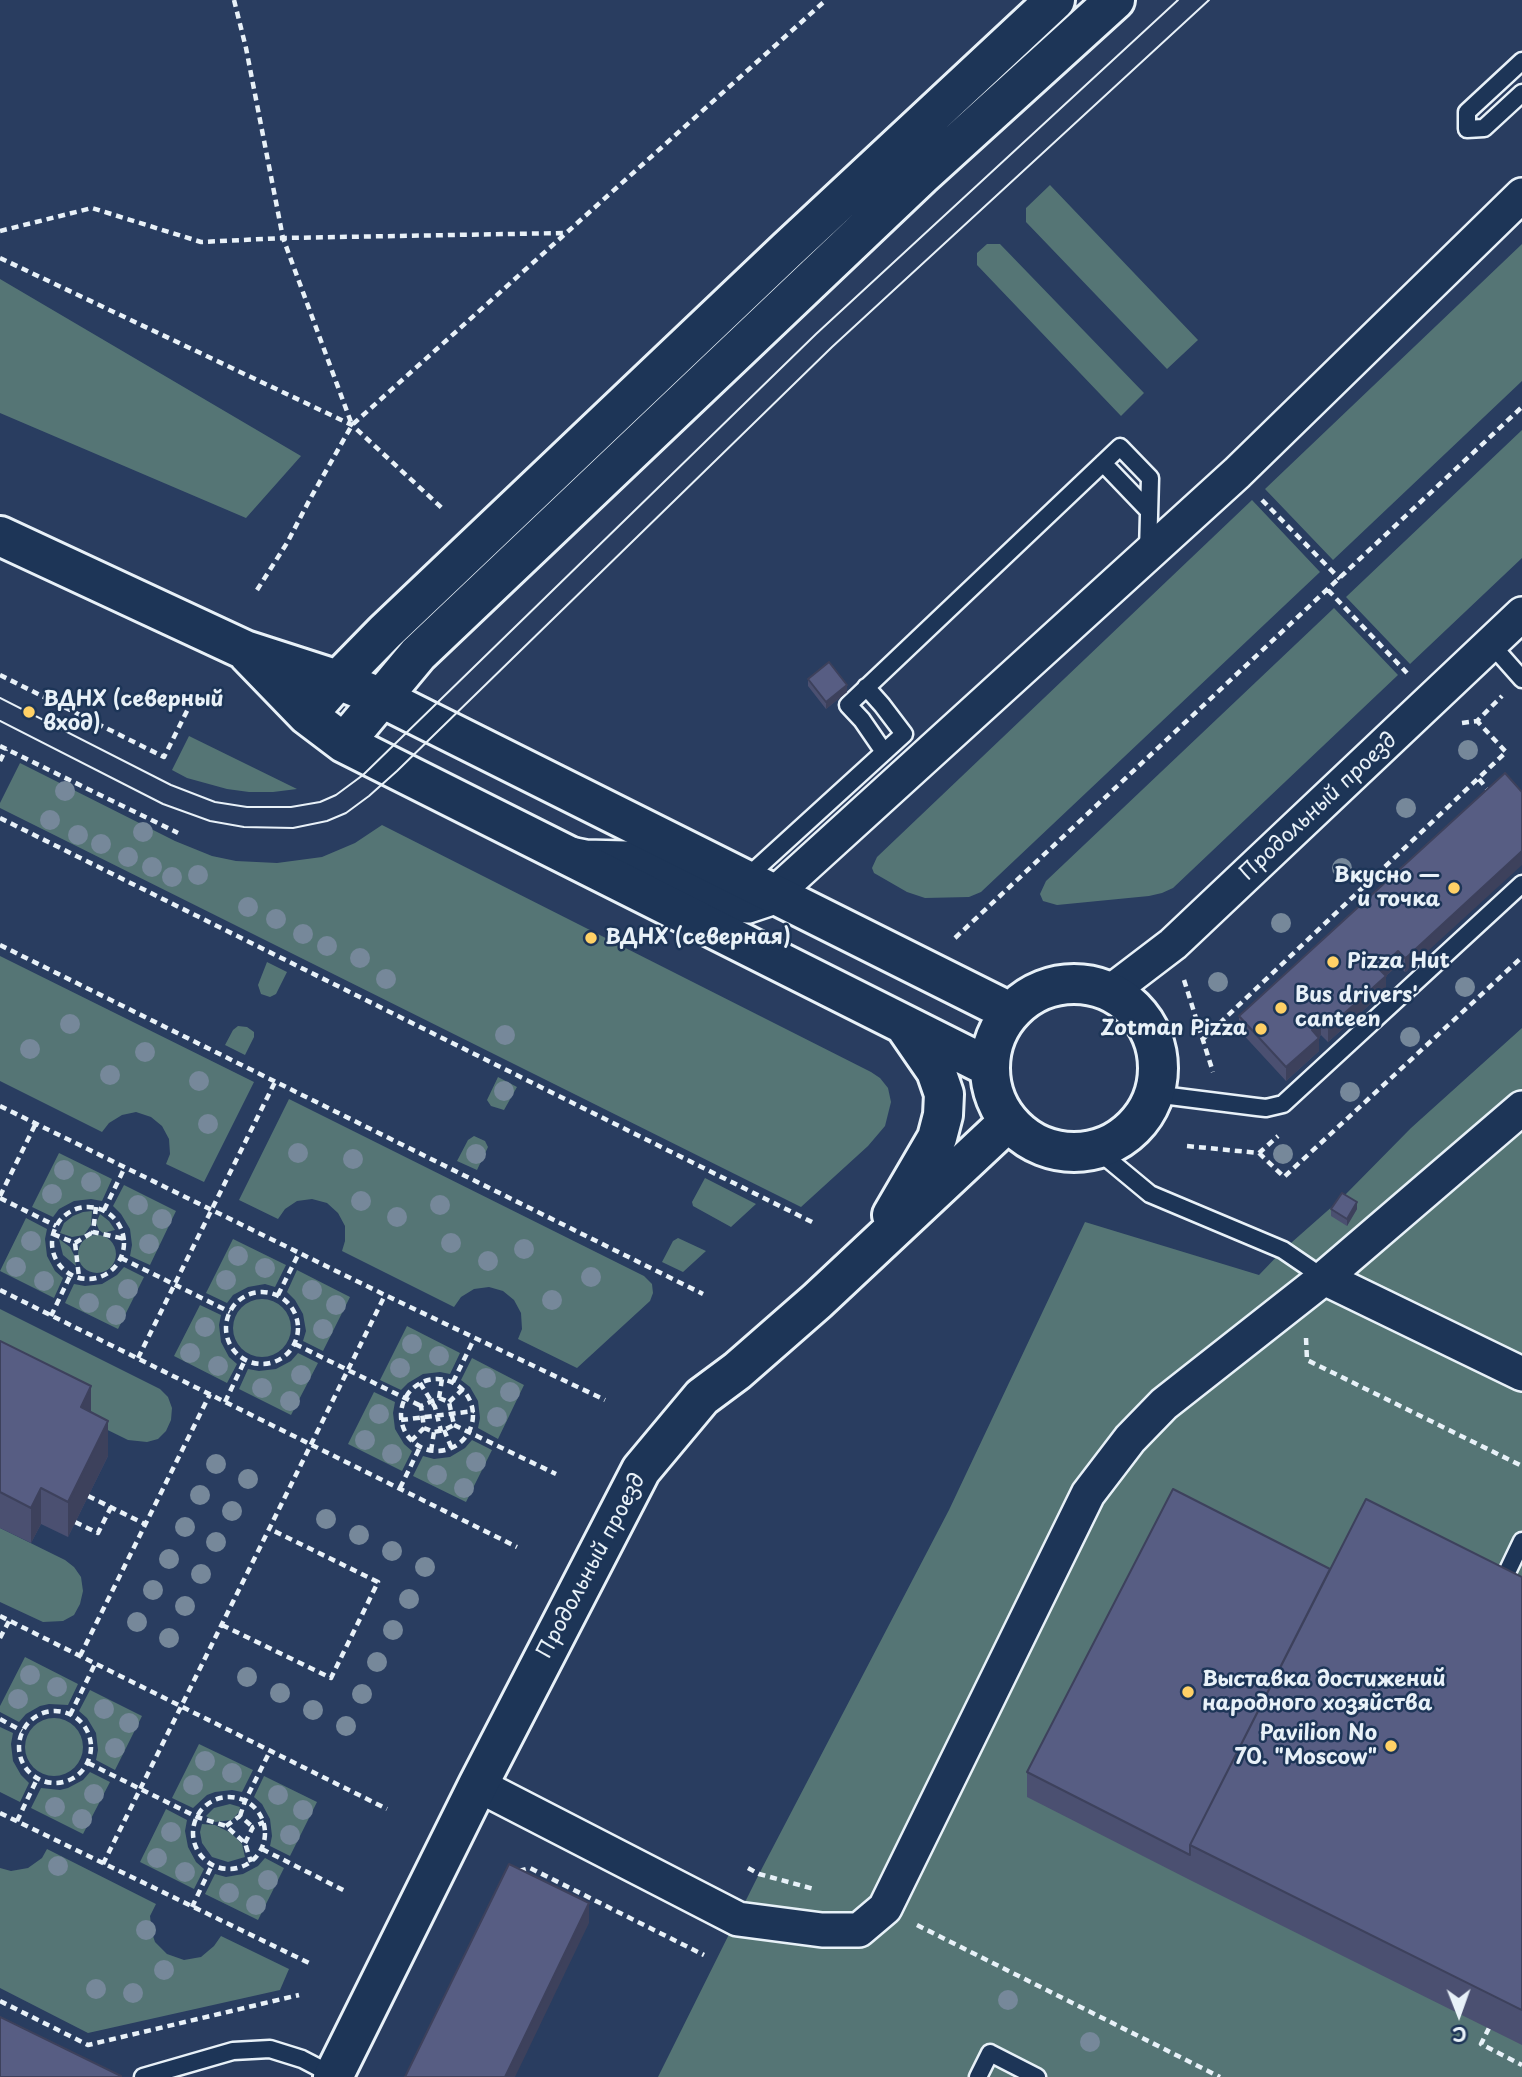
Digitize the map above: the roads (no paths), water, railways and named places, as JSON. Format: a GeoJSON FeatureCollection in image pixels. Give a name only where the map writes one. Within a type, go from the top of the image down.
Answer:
{"type":"FeatureCollection","features":[{"type":"Feature","properties":{"kind":"main road"},"geometry":{"type":"LineString","coordinates":[[307,715],[385,632],[777,259],[1055,0]]}},
{"type":"Feature","properties":{"kind":"main road"},"geometry":{"type":"LineString","coordinates":[[344,743],[418,654],[921,176],[1115,0]]}},
{"type":"Feature","properties":{"kind":"main road"},"geometry":{"type":"LineString","coordinates":[[0,536],[245,650],[338,680],[382,698],[1010,1012]]}},
{"type":"Feature","properties":{"kind":"main road"},"geometry":{"type":"LineString","coordinates":[[245,650],[307,715],[344,743],[989,1067]]}},
{"type":"Feature","properties":{"kind":"main road"},"geometry":{"type":"LineString","coordinates":[[1065,985],[1088,985],[1110,992],[1130,1005],[1145,1023],[1155,1045],[1158,1069],[1154,1094],[1142,1119],[1122,1138],[1097,1150],[1072,1153],[1048,1149],[1026,1138],[1008,1122],[998,1105],[989,1067],[997,1033],[1010,1012],[1042,990],[1065,985]]}},
{"type":"Feature","properties":{"kind":"main road"},"geometry":{"type":"LineString","coordinates":[[868,1255],[937,1138],[943,1115],[944,1094],[936,1071],[904,1024]]}},
{"type":"Feature","properties":{"kind":"main road","name":"Продольный проезд"},"geometry":{"type":"LineString","coordinates":[[333,2076],[478,1785],[641,1470],[702,1397],[737,1371],[868,1255],[1008,1122]]}},
{"type":"Feature","properties":{"kind":"street"},"geometry":{"type":"LineString","coordinates":[[555,848],[585,857],[626,858],[645,862],[733,905],[763,903],[760,887],[832,840],[1148,554],[1247,463],[1522,195]]}},
{"type":"Feature","properties":{"kind":"street","name":"Продольный проезд"},"geometry":{"type":"LineString","coordinates":[[1110,992],[1173,944],[1512,630]]}},
{"type":"Feature","properties":{"kind":"street"},"geometry":{"type":"LineString","coordinates":[[478,1785],[738,1919],[822,1930],[859,1930],[885,1908],[1088,1494],[1130,1439],[1164,1404],[1314,1285],[1522,1108]]}},
{"type":"Feature","properties":{"kind":"street"},"geometry":{"type":"LineString","coordinates":[[1314,1285],[1522,1374]]}},
{"type":"Feature","properties":{"kind":"lane"},"geometry":{"type":"LineString","coordinates":[[1522,61],[1467,112],[1467,129],[1484,128],[1522,93]]}},
{"type":"Feature","properties":{"kind":"lane"},"geometry":{"type":"LineString","coordinates":[[884,752],[848,705],[1120,447],[1150,478],[1148,554]]}},
{"type":"Feature","properties":{"kind":"lane"},"geometry":{"type":"LineString","coordinates":[[1103,463],[1149,511]]}},
{"type":"Feature","properties":{"kind":"lane"},"geometry":{"type":"LineString","coordinates":[[1512,630],[1522,679]]}},
{"type":"Feature","properties":{"kind":"lane"},"geometry":{"type":"LineString","coordinates":[[760,887],[884,752],[904,734],[866,687]]}},
{"type":"Feature","properties":{"kind":"lane"},"geometry":{"type":"LineString","coordinates":[[1154,1094],[1266,1108],[1283,1104],[1522,884]]}},
{"type":"Feature","properties":{"kind":"lane"},"geometry":{"type":"LineString","coordinates":[[1097,1150],[1150,1194],[1283,1250],[1314,1285]]}},
{"type":"Feature","properties":{"kind":"lane"},"geometry":{"type":"LineString","coordinates":[[1494,1599],[1522,1541]]}},
{"type":"Feature","properties":{"kind":"lane"},"geometry":{"type":"LineString","coordinates":[[143,2077],[233,2051],[270,2049],[302,2059],[333,2076]]}},
{"type":"Feature","properties":{"kind":"lane"},"geometry":{"type":"LineString","coordinates":[[978,2077],[990,2053],[1037,2077]]}},
{"type":"Feature","properties":{"kind":"tram line"},"geometry":{"type":"LineString","coordinates":[[0,698],[171,785],[215,802],[247,807],[291,807],[320,802],[336,795],[363,775],[816,334],[1178,0]]}},
{"type":"Feature","properties":{"kind":"tram line"},"geometry":{"type":"LineString","coordinates":[[0,721],[163,804],[210,821],[244,827],[293,828],[327,821],[346,813],[397,771],[832,347],[1209,0]]}},
{"type":"Feature","properties":{"kind":"place","name":"ВДНХ (северный вход)"},"geometry":{"type":"Point","coordinates":[29,712]}},
{"type":"Feature","properties":{"kind":"place","name":"Вкусно — и точка"},"geometry":{"type":"Point","coordinates":[1454,888]}},
{"type":"Feature","properties":{"kind":"place","name":"ВДНХ (северная)"},"geometry":{"type":"Point","coordinates":[591,938]}},
{"type":"Feature","properties":{"kind":"place","name":"Pizza Hut"},"geometry":{"type":"Point","coordinates":[1333,962]}},
{"type":"Feature","properties":{"kind":"place","name":"Bus drivers' canteen"},"geometry":{"type":"Point","coordinates":[1281,1008]}},
{"type":"Feature","properties":{"kind":"place","name":"Zotman Pizza"},"geometry":{"type":"Point","coordinates":[1261,1029]}},
{"type":"Feature","properties":{"kind":"place","name":"Выставка достижений народного хозяйства"},"geometry":{"type":"Point","coordinates":[1188,1692]}},
{"type":"Feature","properties":{"kind":"place","name":"Pavilion No 70. \"Moscow\""},"geometry":{"type":"Point","coordinates":[1391,1746]}}]}
